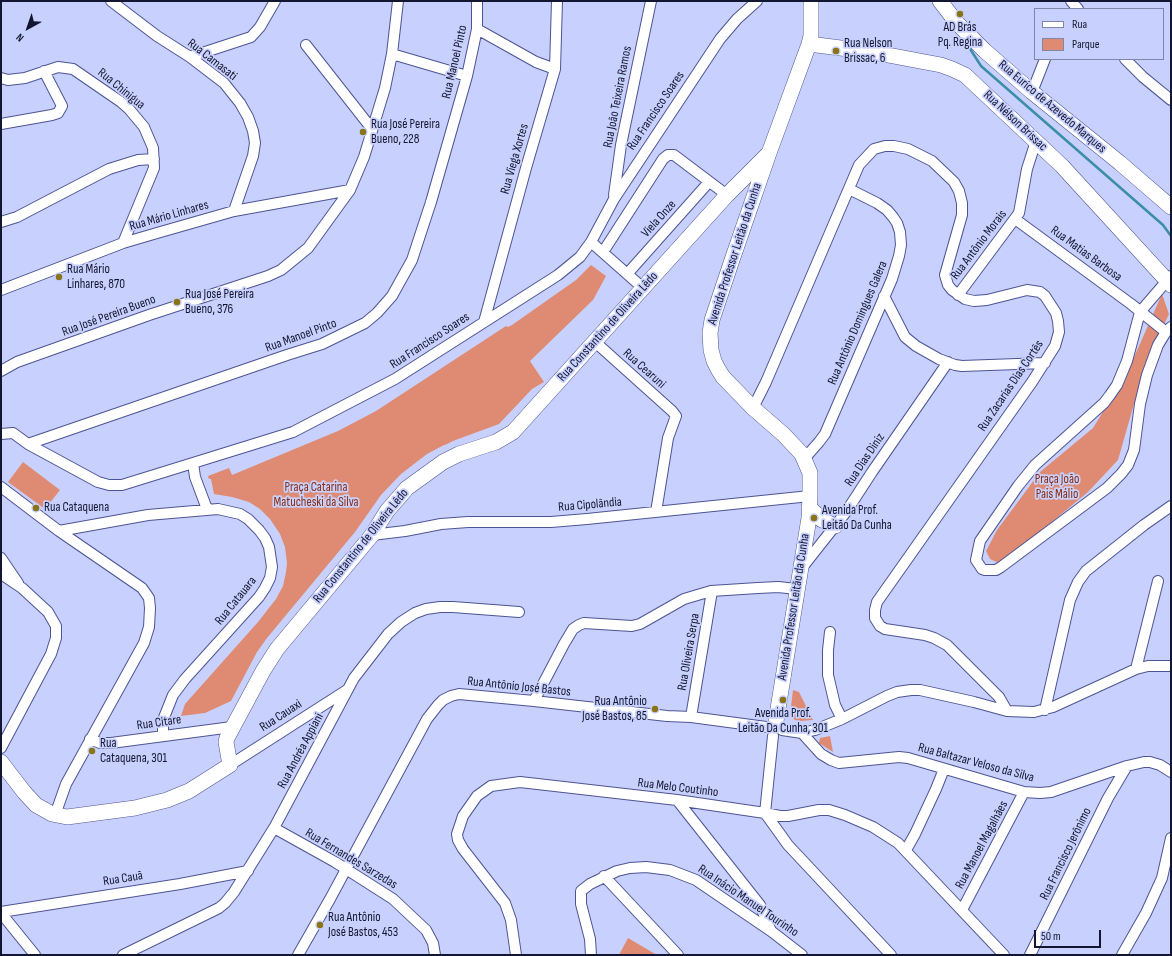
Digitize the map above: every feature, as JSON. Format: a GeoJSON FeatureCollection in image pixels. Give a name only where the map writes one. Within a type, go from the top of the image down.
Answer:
{"type":"FeatureCollection","features":[{"type":"Feature","properties":{"kind":"street","name":"Rua Camasati"},"geometry":{"type":"LineString","coordinates":[[111,1],[157,36],[190,57],[224,83],[234,93],[248,116],[255,143],[254,156],[234,211]]}},
{"type":"Feature","properties":{"kind":"street"},"geometry":{"type":"LineString","coordinates":[[190,57],[251,37],[260,27],[275,1]]}},
{"type":"Feature","properties":{"kind":"street","name":"Rua José Pereira Bueno"},"geometry":{"type":"LineString","coordinates":[[1,371],[17,362],[163,310],[268,276],[281,270],[308,248],[350,190],[364,157],[392,54],[398,1]]}},
{"type":"Feature","properties":{"kind":"street","name":"Rua Manoel Pinto"},"geometry":{"type":"LineString","coordinates":[[28,444],[280,357],[322,344],[365,323],[377,313],[392,296],[412,260],[431,202],[467,76],[477,29],[477,1]]}},
{"type":"Feature","properties":{"kind":"street","name":"Rua Viega Xortes"},"geometry":{"type":"LineString","coordinates":[[484,322],[555,70],[557,1]]}},
{"type":"Feature","properties":{"kind":"street","name":"Rua João Teixeira Ramos"},"geometry":{"type":"LineString","coordinates":[[614,198],[621,145],[651,1]]}},
{"type":"Feature","properties":{"kind":"street","name":"Avenida Professor Leitão da Cunha"},"geometry":{"type":"LineString","coordinates":[[775,726],[810,502],[810,473],[804,458],[783,434],[753,408],[723,377],[714,361],[711,350],[710,333],[712,320],[769,153],[810,44],[811,1]]}},
{"type":"Feature","properties":{"kind":"street","name":"Rua Eurico de Azevedo Marques"},"geometry":{"type":"LineString","coordinates":[[940,1],[957,23],[985,51],[1032,92],[1120,163],[1171,207]]}},
{"type":"Feature","properties":{"kind":"street"},"geometry":{"type":"LineString","coordinates":[[1069,1],[1077,8]]}},
{"type":"Feature","properties":{"kind":"street","name":"Rua Francisco Soares"},"geometry":{"type":"LineString","coordinates":[[1,434],[13,433],[28,444],[98,482],[109,485],[122,485],[293,432],[395,379],[558,276],[580,257],[591,242],[614,198],[720,39],[737,19],[755,2]]}},
{"type":"Feature","properties":{"kind":"street"},"geometry":{"type":"LineString","coordinates":[[477,29],[536,62],[555,70]]}},
{"type":"Feature","properties":{"kind":"street","name":"Rua Nélson Brissac"},"geometry":{"type":"LineString","coordinates":[[810,44],[875,53],[952,69],[965,75],[1062,166],[1170,281]]}},
{"type":"Feature","properties":{"kind":"street"},"geometry":{"type":"LineString","coordinates":[[306,45],[372,129]]}},
{"type":"Feature","properties":{"kind":"street"},"geometry":{"type":"LineString","coordinates":[[392,54],[467,76]]}},
{"type":"Feature","properties":{"kind":"street"},"geometry":{"type":"LineString","coordinates":[[1032,92],[1045,60]]}},
{"type":"Feature","properties":{"kind":"street"},"geometry":{"type":"LineString","coordinates":[[1126,60],[1143,77],[1171,100]]}},
{"type":"Feature","properties":{"kind":"street","name":"Rua Chinigua"},"geometry":{"type":"LineString","coordinates":[[44,71],[58,67],[69,68],[77,71],[129,109],[144,127],[153,148],[154,168],[123,243]]}},
{"type":"Feature","properties":{"kind":"street"},"geometry":{"type":"LineString","coordinates":[[1,78],[16,80],[44,71],[62,106],[58,113],[52,115],[1,124]]}},
{"type":"Feature","properties":{"kind":"street","name":"Rua Antônio Morais"},"geometry":{"type":"LineString","coordinates":[[958,295],[1021,208],[1027,169],[1036,141]]}},
{"type":"Feature","properties":{"kind":"street"},"geometry":{"type":"LineString","coordinates":[[753,408],[766,382],[859,165],[874,149],[879,147],[894,146],[908,149],[932,161],[957,186],[962,203],[960,222],[945,275],[948,285],[958,295]]}},
{"type":"Feature","properties":{"kind":"street","name":"Rua Constantino de Oliveira Lêdo"},"geometry":{"type":"LineString","coordinates":[[230,765],[226,742],[232,727],[277,649],[372,535],[387,512],[406,488],[443,462],[459,454],[496,442],[513,432],[727,195],[769,153]]}},
{"type":"Feature","properties":{"kind":"street"},"geometry":{"type":"LineString","coordinates":[[603,252],[666,156],[674,155],[727,195]]}},
{"type":"Feature","properties":{"kind":"street"},"geometry":{"type":"LineString","coordinates":[[1,222],[17,217],[110,169],[138,160],[154,159]]}},
{"type":"Feature","properties":{"kind":"street","name":"Viela Onze"},"geometry":{"type":"LineString","coordinates":[[628,273],[709,182]]}},
{"type":"Feature","properties":{"kind":"street","name":"Rua Antônio Domingues Galera"},"geometry":{"type":"LineString","coordinates":[[804,458],[820,442],[824,434],[897,265],[901,245],[900,232],[897,223],[887,210],[877,202],[849,189]]}},
{"type":"Feature","properties":{"kind":"street","name":"Rua Mário Linhares"},"geometry":{"type":"LineString","coordinates":[[1,290],[123,243],[234,211],[350,190]]}},
{"type":"Feature","properties":{"kind":"street","name":"Rua Matias Barbosa"},"geometry":{"type":"LineString","coordinates":[[1015,218],[1140,312],[1168,330]]}},
{"type":"Feature","properties":{"kind":"street"},"geometry":{"type":"LineString","coordinates":[[591,242],[628,273],[643,288]]}},
{"type":"Feature","properties":{"kind":"street"},"geometry":{"type":"LineString","coordinates":[[1168,330],[1158,345],[1147,375],[1140,404],[1134,450],[1128,465],[1121,474],[1107,488],[1001,567],[996,570],[982,569],[976,560],[980,542],[1018,486],[1035,465],[1104,403],[1110,395],[1117,385],[1127,361],[1140,312],[1170,281]]}},
{"type":"Feature","properties":{"kind":"street","name":"Rua Zacarias Dias Cortês"},"geometry":{"type":"LineString","coordinates":[[958,295],[965,299],[974,301],[986,300],[1027,290],[1040,292],[1045,296],[1056,313],[1059,332],[1055,346],[877,602],[875,610],[876,619],[880,626],[885,629],[925,635],[947,645],[999,697],[1007,711]]}},
{"type":"Feature","properties":{"kind":"street"},"geometry":{"type":"LineString","coordinates":[[884,296],[905,337],[921,349],[948,362],[962,366],[1044,362]]}},
{"type":"Feature","properties":{"kind":"street","name":"Rua Cearuni"},"geometry":{"type":"LineString","coordinates":[[594,341],[676,416],[668,438],[656,512]]}},
{"type":"Feature","properties":{"kind":"street","name":"Rua Dias Diniz"},"geometry":{"type":"LineString","coordinates":[[800,571],[846,512],[948,362]]}},
{"type":"Feature","properties":{"kind":"street"},"geometry":{"type":"LineString","coordinates":[[193,463],[195,477],[207,509]]}},
{"type":"Feature","properties":{"kind":"street"},"geometry":{"type":"LineString","coordinates":[[1,487],[59,531],[142,588],[149,598],[150,627],[144,643],[66,784],[55,815]]}},
{"type":"Feature","properties":{"kind":"street"},"geometry":{"type":"LineString","coordinates":[[810,502],[822,520],[835,526]]}},
{"type":"Feature","properties":{"kind":"street","name":"Rua Cipolândia"},"geometry":{"type":"LineString","coordinates":[[372,535],[405,531],[441,524],[468,522],[551,522],[656,512],[810,502]]}},
{"type":"Feature","properties":{"kind":"street"},"geometry":{"type":"LineString","coordinates":[[1045,710],[1070,600],[1078,582],[1086,571],[1144,525],[1171,506]]}},
{"type":"Feature","properties":{"kind":"street","name":"Rua Catauara"},"geometry":{"type":"LineString","coordinates":[[59,531],[148,515],[218,509],[240,514],[248,518],[265,538],[271,554],[272,567],[266,588],[185,679],[173,695],[163,720],[163,736]]}},
{"type":"Feature","properties":{"kind":"street"},"geometry":{"type":"LineString","coordinates":[[1,558],[22,588]]}},
{"type":"Feature","properties":{"kind":"street"},"geometry":{"type":"LineString","coordinates":[[1,574],[22,588],[48,612],[56,626],[56,638],[51,654],[1,748]]}},
{"type":"Feature","properties":{"kind":"street"},"geometry":{"type":"LineString","coordinates":[[1136,669],[1158,581]]}},
{"type":"Feature","properties":{"kind":"street"},"geometry":{"type":"LineString","coordinates":[[534,701],[564,644],[573,629],[579,625],[584,623],[632,626],[640,624],[684,599],[712,591],[778,587],[797,589]]}},
{"type":"Feature","properties":{"kind":"street","name":"Rua Oliveira Serpa"},"geometry":{"type":"LineString","coordinates":[[691,717],[712,591]]}},
{"type":"Feature","properties":{"kind":"street","name":"Rua Andréa Appiani"},"geometry":{"type":"LineString","coordinates":[[123,955],[219,908],[226,903],[248,871],[274,828],[354,678],[388,634],[401,622],[415,613],[426,609],[453,607],[519,612]]}},
{"type":"Feature","properties":{"kind":"street"},"geometry":{"type":"LineString","coordinates":[[830,632],[828,675],[835,705],[842,719]]}},
{"type":"Feature","properties":{"kind":"street"},"geometry":{"type":"LineString","coordinates":[[775,726],[802,733],[815,730],[842,719],[897,692],[910,690],[920,690],[1007,711],[1026,713],[1045,710],[1136,669],[1148,666],[1171,666]]}},
{"type":"Feature","properties":{"kind":"street","name":"Rua Cauaxi"},"geometry":{"type":"LineString","coordinates":[[230,765],[347,690]]}},
{"type":"Feature","properties":{"kind":"street","name":"Rua Antônio José Bastos"},"geometry":{"type":"LineString","coordinates":[[298,955],[427,719],[438,705],[451,696],[459,694],[775,726]]}},
{"type":"Feature","properties":{"kind":"street"},"geometry":{"type":"LineString","coordinates":[[775,726],[779,735],[773,736],[765,812],[788,845],[891,955]]}},
{"type":"Feature","properties":{"kind":"street","name":"Rua Citare"},"geometry":{"type":"LineString","coordinates":[[90,739],[105,744],[232,727]]}},
{"type":"Feature","properties":{"kind":"street","name":"Rua Baltazar Veloso da Silva"},"geometry":{"type":"LineString","coordinates":[[802,733],[821,754],[839,763],[899,757],[908,758],[1024,792],[1051,792],[1126,766],[1150,762],[1160,765],[1171,772]]}},
{"type":"Feature","properties":{"kind":"street"},"geometry":{"type":"LineString","coordinates":[[1,762],[24,792],[42,810],[55,815],[67,816],[115,811],[150,805],[179,796],[230,765]]}},
{"type":"Feature","properties":{"kind":"street","name":"Rua Francisco Jerônimo"},"geometry":{"type":"LineString","coordinates":[[1030,955],[1108,798],[1126,766]]}},
{"type":"Feature","properties":{"kind":"street"},"geometry":{"type":"LineString","coordinates":[[906,850],[915,834],[944,769]]}},
{"type":"Feature","properties":{"kind":"street","name":"Rua Melo Coutinho"},"geometry":{"type":"LineString","coordinates":[[516,955],[511,920],[505,903],[463,849],[458,840],[457,834],[463,816],[477,796],[491,786],[520,782],[677,800],[765,812],[780,816],[788,816],[819,810],[829,810],[873,827],[898,843],[1004,955]]}},
{"type":"Feature","properties":{"kind":"street","name":"Rua Manoel Magalhães"},"geometry":{"type":"LineString","coordinates":[[962,910],[1024,792]]}},
{"type":"Feature","properties":{"kind":"street"},"geometry":{"type":"LineString","coordinates":[[677,800],[760,905],[771,931]]}},
{"type":"Feature","properties":{"kind":"street","name":"Rua Fernandes Sarzedas"},"geometry":{"type":"LineString","coordinates":[[274,828],[346,869],[393,899],[426,930],[433,942],[435,955]]}},
{"type":"Feature","properties":{"kind":"street"},"geometry":{"type":"LineString","coordinates":[[1122,955],[1146,913],[1162,878],[1171,838]]}},
{"type":"Feature","properties":{"kind":"street","name":"Rua Inácio Manuel Tourinho"},"geometry":{"type":"LineString","coordinates":[[591,955],[590,939],[581,904],[581,893],[584,888],[604,876],[617,871],[638,867],[670,870],[696,880],[771,931],[802,955]]}},
{"type":"Feature","properties":{"kind":"street","name":"Rua Cauã"},"geometry":{"type":"LineString","coordinates":[[1,912],[173,885],[248,871]]}},
{"type":"Feature","properties":{"kind":"street"},"geometry":{"type":"LineString","coordinates":[[604,876],[678,955]]}},
{"type":"Feature","properties":{"kind":"street"},"geometry":{"type":"LineString","coordinates":[[1,912],[35,955]]}},
{"type":"Feature","properties":{"kind":"green space","name":"Praça Catarina Matucheski da Silva"},"geometry":{"type":"Polygon","coordinates":[[[591,265],[606,276],[593,300],[530,361],[544,382],[532,389],[499,424],[444,445],[427,454],[401,474],[381,495],[355,532],[267,638],[257,652],[231,701],[205,713],[181,716],[185,704],[258,622],[276,599],[283,586],[286,572],[287,563],[285,547],[280,534],[270,519],[260,509],[249,502],[214,494],[211,479],[209,479],[208,476],[229,468],[232,475],[338,431],[376,411],[506,326],[508,327],[512,325],[576,280],[591,265]]]}},
{"type":"Feature","properties":{"kind":"green space","name":"Praça João Pais Málio"},"geometry":{"type":"Polygon","coordinates":[[[1162,294],[1169,314],[1153,348],[1140,383],[1118,460],[1088,492],[1001,564],[990,559],[986,551],[997,530],[1040,472],[1093,428],[1127,373],[1162,294]]]}},
{"type":"Feature","properties":{"kind":"green space"},"geometry":{"type":"Polygon","coordinates":[[[23,462],[60,490],[45,509],[8,482],[23,462]]]}},
{"type":"Feature","properties":{"kind":"green space"},"geometry":{"type":"Polygon","coordinates":[[[793,690],[799,692],[813,720],[795,720],[790,715],[793,690]]]}},
{"type":"Feature","properties":{"kind":"green space"},"geometry":{"type":"Polygon","coordinates":[[[830,736],[833,752],[819,743],[820,738],[830,736]]]}},
{"type":"Feature","properties":{"kind":"green space"},"geometry":{"type":"Polygon","coordinates":[[[628,938],[657,955],[619,955],[628,938]]]}},
{"type":"Feature","properties":{"kind":"waterway"},"geometry":{"type":"LineString","coordinates":[[965,41],[981,66],[1163,225],[1171,236]]}},
{"type":"Feature","properties":{"kind":"place","name":"AD Brás Pq. Regina"},"geometry":{"type":"Point","coordinates":[960,14]}},
{"type":"Feature","properties":{"kind":"place","name":"Rua Nelson Brissac, 6"},"geometry":{"type":"Point","coordinates":[836,51]}},
{"type":"Feature","properties":{"kind":"place","name":"Rua José Pereira Bueno, 228"},"geometry":{"type":"Point","coordinates":[363,132]}},
{"type":"Feature","properties":{"kind":"place","name":"Rua Mário Linhares, 870"},"geometry":{"type":"Point","coordinates":[59,277]}},
{"type":"Feature","properties":{"kind":"place","name":"Rua José Pereira Bueno, 376"},"geometry":{"type":"Point","coordinates":[177,302]}},
{"type":"Feature","properties":{"kind":"place","name":"Rua Cataquena"},"geometry":{"type":"Point","coordinates":[36,508]}},
{"type":"Feature","properties":{"kind":"place","name":"Avenida Prof. Leitão Da Cunha"},"geometry":{"type":"Point","coordinates":[814,518]}},
{"type":"Feature","properties":{"kind":"place","name":"Avenida Prof. Leitão Da Cunha, 301"},"geometry":{"type":"Point","coordinates":[783,700]}},
{"type":"Feature","properties":{"kind":"place","name":"Rua Antônio José Bastos, 85"},"geometry":{"type":"Point","coordinates":[655,709]}},
{"type":"Feature","properties":{"kind":"place","name":"Rua Cataquena, 301"},"geometry":{"type":"Point","coordinates":[92,751]}},
{"type":"Feature","properties":{"kind":"place","name":"Rua Antônio José Bastos, 453"},"geometry":{"type":"Point","coordinates":[320,925]}}]}
